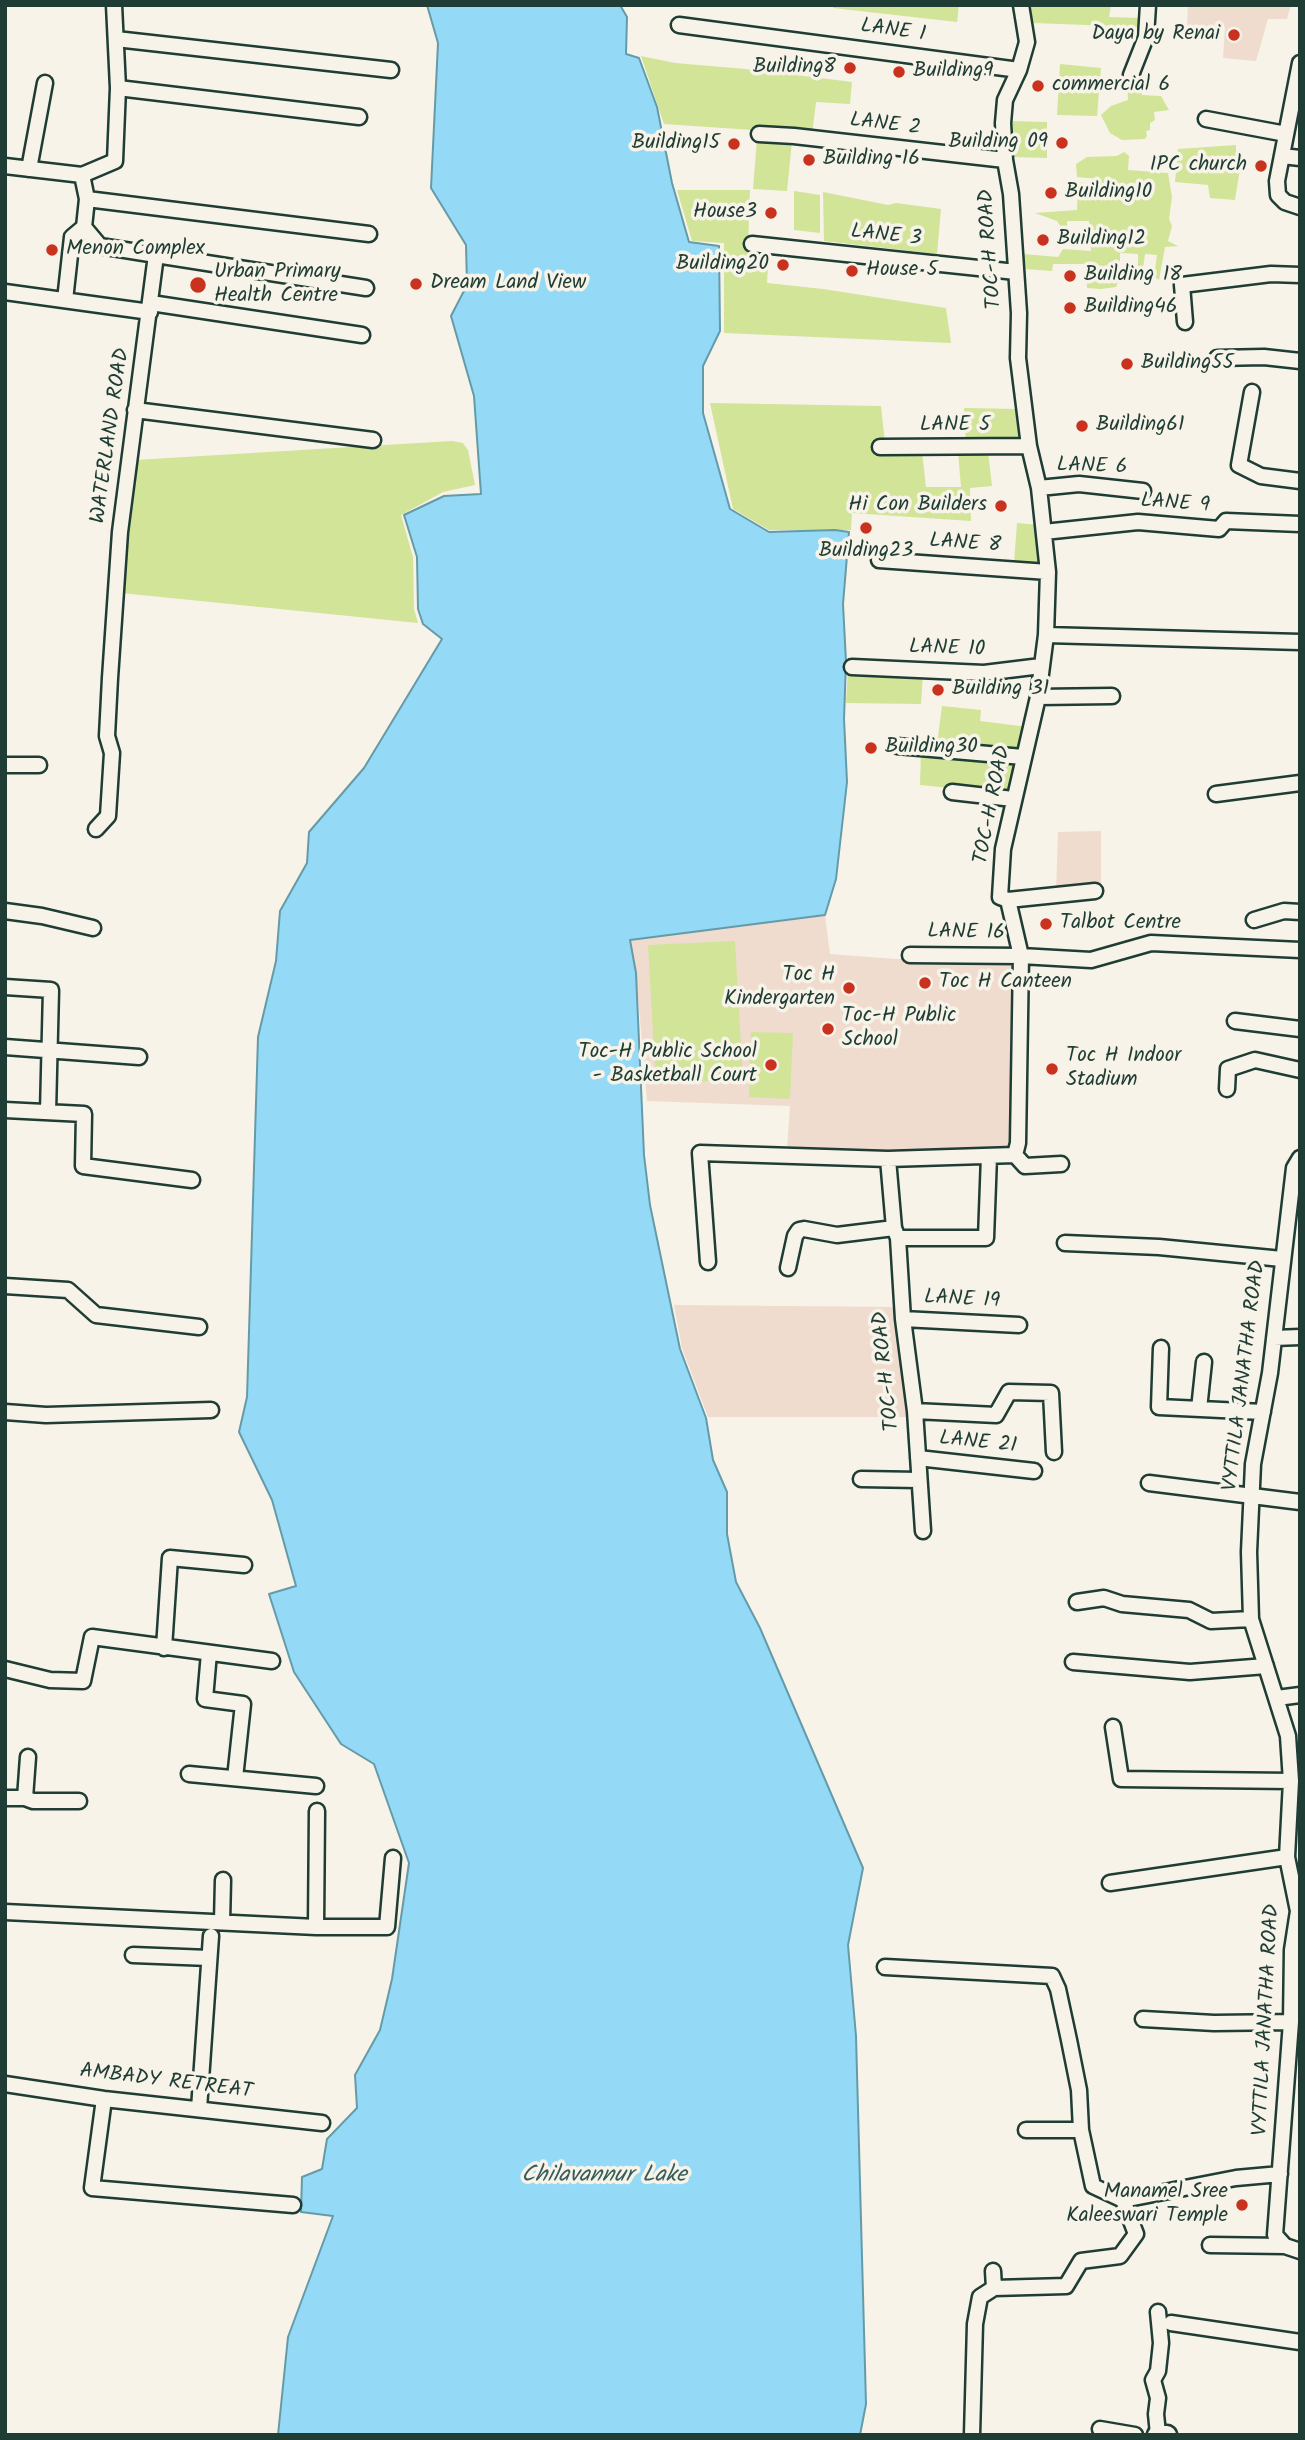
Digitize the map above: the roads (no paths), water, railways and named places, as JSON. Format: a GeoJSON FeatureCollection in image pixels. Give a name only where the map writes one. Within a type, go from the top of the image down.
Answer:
{"type":"FeatureCollection","features":[{"type":"Feature","properties":{"kind":"street"},"geometry":{"type":"LineString","coordinates":[[5,166],[82,175],[115,161],[118,89],[114,5]]}},
{"type":"Feature","properties":{"kind":"street","name":"TOC-H ROAD"},"geometry":{"type":"LineString","coordinates":[[1015,1155],[1018,1143],[1021,956],[1008,901],[1000,897],[1003,849],[1038,697],[1046,635],[1048,572],[1039,488],[1029,446],[1018,358],[1019,313],[1003,123],[1005,100],[1019,70],[1027,42],[1021,5]]}},
{"type":"Feature","properties":{"kind":"street"},"geometry":{"type":"LineString","coordinates":[[1131,75],[1146,37],[1148,5]]}},
{"type":"Feature","properties":{"kind":"street","name":"LANE 1"},"geometry":{"type":"LineString","coordinates":[[679,25],[1019,70]]}},
{"type":"Feature","properties":{"kind":"street"},"geometry":{"type":"LineString","coordinates":[[116,39],[391,70]]}},
{"type":"Feature","properties":{"kind":"street"},"geometry":{"type":"LineString","coordinates":[[1300,63],[1277,181],[1278,195],[1300,208]]}},
{"type":"Feature","properties":{"kind":"street"},"geometry":{"type":"LineString","coordinates":[[29,169],[45,83]]}},
{"type":"Feature","properties":{"kind":"street"},"geometry":{"type":"LineString","coordinates":[[118,89],[359,117]]}},
{"type":"Feature","properties":{"kind":"street"},"geometry":{"type":"LineString","coordinates":[[1206,120],[1286,134]]}},
{"type":"Feature","properties":{"kind":"street","name":"LANE 2"},"geometry":{"type":"LineString","coordinates":[[759,134],[1005,160]]}},
{"type":"Feature","properties":{"kind":"street"},"geometry":{"type":"LineString","coordinates":[[1282,156],[1300,158]]}},
{"type":"Feature","properties":{"kind":"street"},"geometry":{"type":"LineString","coordinates":[[65,300],[72,237],[84,227],[87,199],[82,175]]}},
{"type":"Feature","properties":{"kind":"street"},"geometry":{"type":"LineString","coordinates":[[87,199],[369,234]]}},
{"type":"Feature","properties":{"kind":"street"},"geometry":{"type":"LineString","coordinates":[[84,227],[100,246],[366,288]]}},
{"type":"Feature","properties":{"kind":"street","name":"LANE 3"},"geometry":{"type":"LineString","coordinates":[[752,244],[1016,272]]}},
{"type":"Feature","properties":{"kind":"street","name":"WATERLAND ROAD"},"geometry":{"type":"LineString","coordinates":[[96,829],[108,816],[112,753],[107,736],[120,532],[156,255]]}},
{"type":"Feature","properties":{"kind":"street"},"geometry":{"type":"LineString","coordinates":[[1185,322],[1182,285],[1271,274],[1300,275]]}},
{"type":"Feature","properties":{"kind":"street"},"geometry":{"type":"LineString","coordinates":[[5,292],[362,335]]}},
{"type":"Feature","properties":{"kind":"street"},"geometry":{"type":"LineString","coordinates":[[1217,358],[1300,361]]}},
{"type":"Feature","properties":{"kind":"street"},"geometry":{"type":"LineString","coordinates":[[1252,392],[1239,465],[1261,476],[1300,481]]}},
{"type":"Feature","properties":{"kind":"street"},"geometry":{"type":"LineString","coordinates":[[135,410],[373,440]]}},
{"type":"Feature","properties":{"kind":"street","name":"LANE 5"},"geometry":{"type":"LineString","coordinates":[[880,447],[1029,446]]}},
{"type":"Feature","properties":{"kind":"street","name":"LANE 6"},"geometry":{"type":"LineString","coordinates":[[1039,488],[1079,484],[1143,491]]}},
{"type":"Feature","properties":{"kind":"street","name":"LANE 9"},"geometry":{"type":"LineString","coordinates":[[1044,532],[1138,522],[1219,529],[1226,521],[1300,524]]}},
{"type":"Feature","properties":{"kind":"street","name":"LANE 8"},"geometry":{"type":"LineString","coordinates":[[880,560],[1048,572]]}},
{"type":"Feature","properties":{"kind":"street"},"geometry":{"type":"LineString","coordinates":[[1046,635],[1300,642]]}},
{"type":"Feature","properties":{"kind":"street","name":"LANE 10"},"geometry":{"type":"LineString","coordinates":[[852,667],[985,673],[1041,666]]}},
{"type":"Feature","properties":{"kind":"street"},"geometry":{"type":"LineString","coordinates":[[1038,697],[1112,696]]}},
{"type":"Feature","properties":{"kind":"street"},"geometry":{"type":"LineString","coordinates":[[897,746],[1023,757]]}},
{"type":"Feature","properties":{"kind":"street"},"geometry":{"type":"LineString","coordinates":[[5,765],[39,765]]}},
{"type":"Feature","properties":{"kind":"street"},"geometry":{"type":"LineString","coordinates":[[1216,794],[1300,783]]}},
{"type":"Feature","properties":{"kind":"street"},"geometry":{"type":"LineString","coordinates":[[952,792],[1013,799]]}},
{"type":"Feature","properties":{"kind":"street"},"geometry":{"type":"LineString","coordinates":[[1008,901],[1095,891]]}},
{"type":"Feature","properties":{"kind":"street"},"geometry":{"type":"LineString","coordinates":[[5,911],[42,916],[93,928]]}},
{"type":"Feature","properties":{"kind":"street"},"geometry":{"type":"LineString","coordinates":[[1254,920],[1284,911],[1300,912]]}},
{"type":"Feature","properties":{"kind":"street","name":"LANE 16"},"geometry":{"type":"LineString","coordinates":[[911,955],[1091,960],[1151,943],[1300,950]]}},
{"type":"Feature","properties":{"kind":"street"},"geometry":{"type":"LineString","coordinates":[[5,987],[51,990],[48,1112]]}},
{"type":"Feature","properties":{"kind":"street"},"geometry":{"type":"LineString","coordinates":[[1235,1021],[1300,1029]]}},
{"type":"Feature","properties":{"kind":"street"},"geometry":{"type":"LineString","coordinates":[[5,1047],[139,1057]]}},
{"type":"Feature","properties":{"kind":"street"},"geometry":{"type":"LineString","coordinates":[[1227,1089],[1228,1069],[1255,1060],[1300,1070]]}},
{"type":"Feature","properties":{"kind":"street"},"geometry":{"type":"LineString","coordinates":[[5,1110],[84,1114],[83,1166],[192,1180]]}},
{"type":"Feature","properties":{"kind":"street"},"geometry":{"type":"LineString","coordinates":[[708,1262],[700,1153],[888,1159],[1015,1155],[1025,1166],[1061,1164]]}},
{"type":"Feature","properties":{"kind":"street"},"geometry":{"type":"LineString","coordinates":[[788,1268],[795,1236],[799,1230],[804,1229],[837,1235],[896,1233],[986,1238],[989,1156]]}},
{"type":"Feature","properties":{"kind":"street","name":"VYTTILA JANATHA ROAD"},"geometry":{"type":"LineString","coordinates":[[1284,2246],[1275,2235],[1290,2022],[1292,1950],[1299,1911],[1287,1857],[1294,1787],[1288,1736],[1251,1619],[1249,1552],[1253,1464],[1274,1338],[1282,1259],[1293,1229],[1294,1168],[1300,1158]]}},
{"type":"Feature","properties":{"kind":"street","name":"TOC-H ROAD"},"geometry":{"type":"LineString","coordinates":[[888,1159],[903,1319],[915,1411],[923,1531]]}},
{"type":"Feature","properties":{"kind":"street"},"geometry":{"type":"LineString","coordinates":[[1065,1243],[1159,1247],[1282,1259]]}},
{"type":"Feature","properties":{"kind":"street"},"geometry":{"type":"LineString","coordinates":[[5,1286],[68,1290],[96,1315],[198,1327]]}},
{"type":"Feature","properties":{"kind":"street","name":"LANE 19"},"geometry":{"type":"LineString","coordinates":[[903,1319],[1019,1325]]}},
{"type":"Feature","properties":{"kind":"street"},"geometry":{"type":"LineString","coordinates":[[1274,1338],[1300,1337]]}},
{"type":"Feature","properties":{"kind":"street"},"geometry":{"type":"LineString","coordinates":[[1161,1348],[1159,1407],[1263,1412]]}},
{"type":"Feature","properties":{"kind":"street"},"geometry":{"type":"LineString","coordinates":[[1199,1409],[1203,1362]]}},
{"type":"Feature","properties":{"kind":"street"},"geometry":{"type":"LineString","coordinates":[[915,1411],[996,1415],[1009,1392],[1051,1393],[1054,1452]]}},
{"type":"Feature","properties":{"kind":"street"},"geometry":{"type":"LineString","coordinates":[[5,1412],[46,1415],[211,1410]]}},
{"type":"Feature","properties":{"kind":"street","name":"LANE 21"},"geometry":{"type":"LineString","coordinates":[[918,1458],[1034,1471]]}},
{"type":"Feature","properties":{"kind":"street"},"geometry":{"type":"LineString","coordinates":[[861,1479],[919,1480]]}},
{"type":"Feature","properties":{"kind":"street"},"geometry":{"type":"LineString","coordinates":[[1149,1483],[1300,1502]]}},
{"type":"Feature","properties":{"kind":"street"},"geometry":{"type":"LineString","coordinates":[[164,1648],[170,1558],[244,1565]]}},
{"type":"Feature","properties":{"kind":"street"},"geometry":{"type":"LineString","coordinates":[[1077,1602],[1104,1598],[1122,1604],[1189,1610],[1211,1622],[1251,1619]]}},
{"type":"Feature","properties":{"kind":"street"},"geometry":{"type":"LineString","coordinates":[[5,1669],[50,1680],[83,1681],[92,1637],[272,1661]]}},
{"type":"Feature","properties":{"kind":"street"},"geometry":{"type":"LineString","coordinates":[[209,1653],[205,1699],[243,1704],[235,1778]]}},
{"type":"Feature","properties":{"kind":"street"},"geometry":{"type":"LineString","coordinates":[[1073,1662],[1190,1672],[1266,1666]]}},
{"type":"Feature","properties":{"kind":"street"},"geometry":{"type":"LineString","coordinates":[[1277,1698],[1300,1695]]}},
{"type":"Feature","properties":{"kind":"street"},"geometry":{"type":"LineString","coordinates":[[1113,1727],[1121,1779],[1294,1787]]}},
{"type":"Feature","properties":{"kind":"street"},"geometry":{"type":"LineString","coordinates":[[25,1798],[28,1757]]}},
{"type":"Feature","properties":{"kind":"street"},"geometry":{"type":"LineString","coordinates":[[189,1774],[316,1786]]}},
{"type":"Feature","properties":{"kind":"street"},"geometry":{"type":"LineString","coordinates":[[5,1798],[79,1801]]}},
{"type":"Feature","properties":{"kind":"street"},"geometry":{"type":"LineString","coordinates":[[316,1927],[317,1811]]}},
{"type":"Feature","properties":{"kind":"street"},"geometry":{"type":"LineString","coordinates":[[1110,1883],[1287,1857]]}},
{"type":"Feature","properties":{"kind":"street"},"geometry":{"type":"LineString","coordinates":[[5,1912],[316,1927],[387,1927],[393,1858]]}},
{"type":"Feature","properties":{"kind":"street"},"geometry":{"type":"LineString","coordinates":[[222,1922],[223,1880]]}},
{"type":"Feature","properties":{"kind":"street"},"geometry":{"type":"LineString","coordinates":[[199,2109],[211,1936]]}},
{"type":"Feature","properties":{"kind":"street"},"geometry":{"type":"LineString","coordinates":[[132,1955],[209,1958]]}},
{"type":"Feature","properties":{"kind":"street"},"geometry":{"type":"LineString","coordinates":[[885,1967],[1052,1976],[1058,1989],[1079,2090],[1081,2130],[1093,2186],[1123,2200],[1236,2178],[1280,2174]]}},
{"type":"Feature","properties":{"kind":"street"},"geometry":{"type":"LineString","coordinates":[[1143,2019],[1214,2023],[1290,2022]]}},
{"type":"Feature","properties":{"kind":"street","name":"AMBADY RETREAT"},"geometry":{"type":"LineString","coordinates":[[5,2084],[104,2099],[322,2123]]}},
{"type":"Feature","properties":{"kind":"street"},"geometry":{"type":"LineString","coordinates":[[104,2099],[92,2188],[293,2205]]}},
{"type":"Feature","properties":{"kind":"street"},"geometry":{"type":"LineString","coordinates":[[1026,2130],[1081,2130]]}},
{"type":"Feature","properties":{"kind":"street"},"geometry":{"type":"LineString","coordinates":[[972,2435],[975,2324],[981,2297],[995,2288],[1066,2286],[1081,2261],[1120,2256],[1136,2234],[1123,2200]]}},
{"type":"Feature","properties":{"kind":"street"},"geometry":{"type":"LineString","coordinates":[[1210,2245],[1284,2246],[1300,2251]]}},
{"type":"Feature","properties":{"kind":"street"},"geometry":{"type":"LineString","coordinates":[[993,2271],[995,2288]]}},
{"type":"Feature","properties":{"kind":"street"},"geometry":{"type":"LineString","coordinates":[[1158,2312],[1161,2343],[1158,2371],[1153,2380],[1158,2398],[1156,2414],[1161,2434]]}},
{"type":"Feature","properties":{"kind":"street"},"geometry":{"type":"LineString","coordinates":[[1171,2323],[1300,2342]]}},
{"type":"Feature","properties":{"kind":"street"},"geometry":{"type":"LineString","coordinates":[[1100,2429],[1135,2435]]}},
{"type":"Feature","properties":{"kind":"water","name":"Chilavannur Lake"},"geometry":{"type":"Polygon","coordinates":[[[427,5],[620,5],[627,17],[626,54],[639,58],[657,107],[672,183],[689,242],[719,246],[720,331],[703,366],[703,413],[730,509],[769,532],[849,532],[843,604],[847,782],[836,879],[825,915],[630,940],[636,973],[644,1155],[650,1205],[680,1349],[706,1418],[713,1460],[727,1492],[727,1534],[736,1582],[760,1628],[863,1868],[848,1945],[856,2036],[866,2404],[860,2435],[278,2435],[288,2337],[333,2216],[301,2212],[302,2177],[322,2169],[327,2139],[357,2108],[355,2075],[380,2030],[392,1979],[409,1863],[374,1764],[341,1744],[294,1672],[269,1594],[296,1586],[272,1500],[239,1432],[247,1397],[258,1037],[276,961],[280,911],[307,863],[309,832],[364,768],[442,639],[423,624],[418,609],[417,557],[404,515],[444,496],[481,494],[474,396],[451,316],[467,285],[466,245],[431,188],[438,43],[427,5]]]}},
{"type":"Feature","properties":{"kind":"place","name":"Daya by Renai"},"geometry":{"type":"Point","coordinates":[1234,35]}},
{"type":"Feature","properties":{"kind":"place","name":"Building8"},"geometry":{"type":"Point","coordinates":[850,68]}},
{"type":"Feature","properties":{"kind":"place","name":"Building9"},"geometry":{"type":"Point","coordinates":[899,72]}},
{"type":"Feature","properties":{"kind":"place","name":"commercial 6"},"geometry":{"type":"Point","coordinates":[1038,86]}},
{"type":"Feature","properties":{"kind":"place","name":"Building 09"},"geometry":{"type":"Point","coordinates":[1062,143]}},
{"type":"Feature","properties":{"kind":"place","name":"Building15"},"geometry":{"type":"Point","coordinates":[734,144]}},
{"type":"Feature","properties":{"kind":"place","name":"Building 16"},"geometry":{"type":"Point","coordinates":[809,160]}},
{"type":"Feature","properties":{"kind":"place","name":"IPC church"},"geometry":{"type":"Point","coordinates":[1261,166]}},
{"type":"Feature","properties":{"kind":"place","name":"Building10"},"geometry":{"type":"Point","coordinates":[1051,193]}},
{"type":"Feature","properties":{"kind":"place","name":"House3"},"geometry":{"type":"Point","coordinates":[771,213]}},
{"type":"Feature","properties":{"kind":"place","name":"Building12"},"geometry":{"type":"Point","coordinates":[1043,240]}},
{"type":"Feature","properties":{"kind":"place","name":"Menon Complex"},"geometry":{"type":"Point","coordinates":[52,250]}},
{"type":"Feature","properties":{"kind":"place","name":"Building20"},"geometry":{"type":"Point","coordinates":[783,265]}},
{"type":"Feature","properties":{"kind":"place","name":"House 5"},"geometry":{"type":"Point","coordinates":[852,271]}},
{"type":"Feature","properties":{"kind":"place","name":"Building 18"},"geometry":{"type":"Point","coordinates":[1070,276]}},
{"type":"Feature","properties":{"kind":"place","name":"Dream Land View"},"geometry":{"type":"Point","coordinates":[416,284]}},
{"type":"Feature","properties":{"kind":"place","name":"Urban Primary Health Centre"},"geometry":{"type":"Point","coordinates":[198,285]}},
{"type":"Feature","properties":{"kind":"place","name":"Building46"},"geometry":{"type":"Point","coordinates":[1070,308]}},
{"type":"Feature","properties":{"kind":"place","name":"Building55"},"geometry":{"type":"Point","coordinates":[1127,364]}},
{"type":"Feature","properties":{"kind":"place","name":"Building61"},"geometry":{"type":"Point","coordinates":[1082,426]}},
{"type":"Feature","properties":{"kind":"place","name":"Hi Con Builders"},"geometry":{"type":"Point","coordinates":[1001,506]}},
{"type":"Feature","properties":{"kind":"place","name":"Building23"},"geometry":{"type":"Point","coordinates":[866,528]}},
{"type":"Feature","properties":{"kind":"place","name":"Building 31"},"geometry":{"type":"Point","coordinates":[938,690]}},
{"type":"Feature","properties":{"kind":"place","name":"Building30"},"geometry":{"type":"Point","coordinates":[871,748]}},
{"type":"Feature","properties":{"kind":"place","name":"Talbot Centre"},"geometry":{"type":"Point","coordinates":[1046,924]}},
{"type":"Feature","properties":{"kind":"place","name":"Toc H Canteen"},"geometry":{"type":"Point","coordinates":[925,983]}},
{"type":"Feature","properties":{"kind":"place","name":"Toc H Kindergarten"},"geometry":{"type":"Point","coordinates":[849,988]}},
{"type":"Feature","properties":{"kind":"place","name":"Toc-H Public School"},"geometry":{"type":"Point","coordinates":[828,1029]}},
{"type":"Feature","properties":{"kind":"place","name":"Toc-H Public School - Basketball Court"},"geometry":{"type":"Point","coordinates":[771,1065]}},
{"type":"Feature","properties":{"kind":"place","name":"Toc H Indoor Stadium"},"geometry":{"type":"Point","coordinates":[1052,1069]}},
{"type":"Feature","properties":{"kind":"place","name":"Manamel Sree Kaleeswari Temple"},"geometry":{"type":"Point","coordinates":[1242,2205]}}]}
